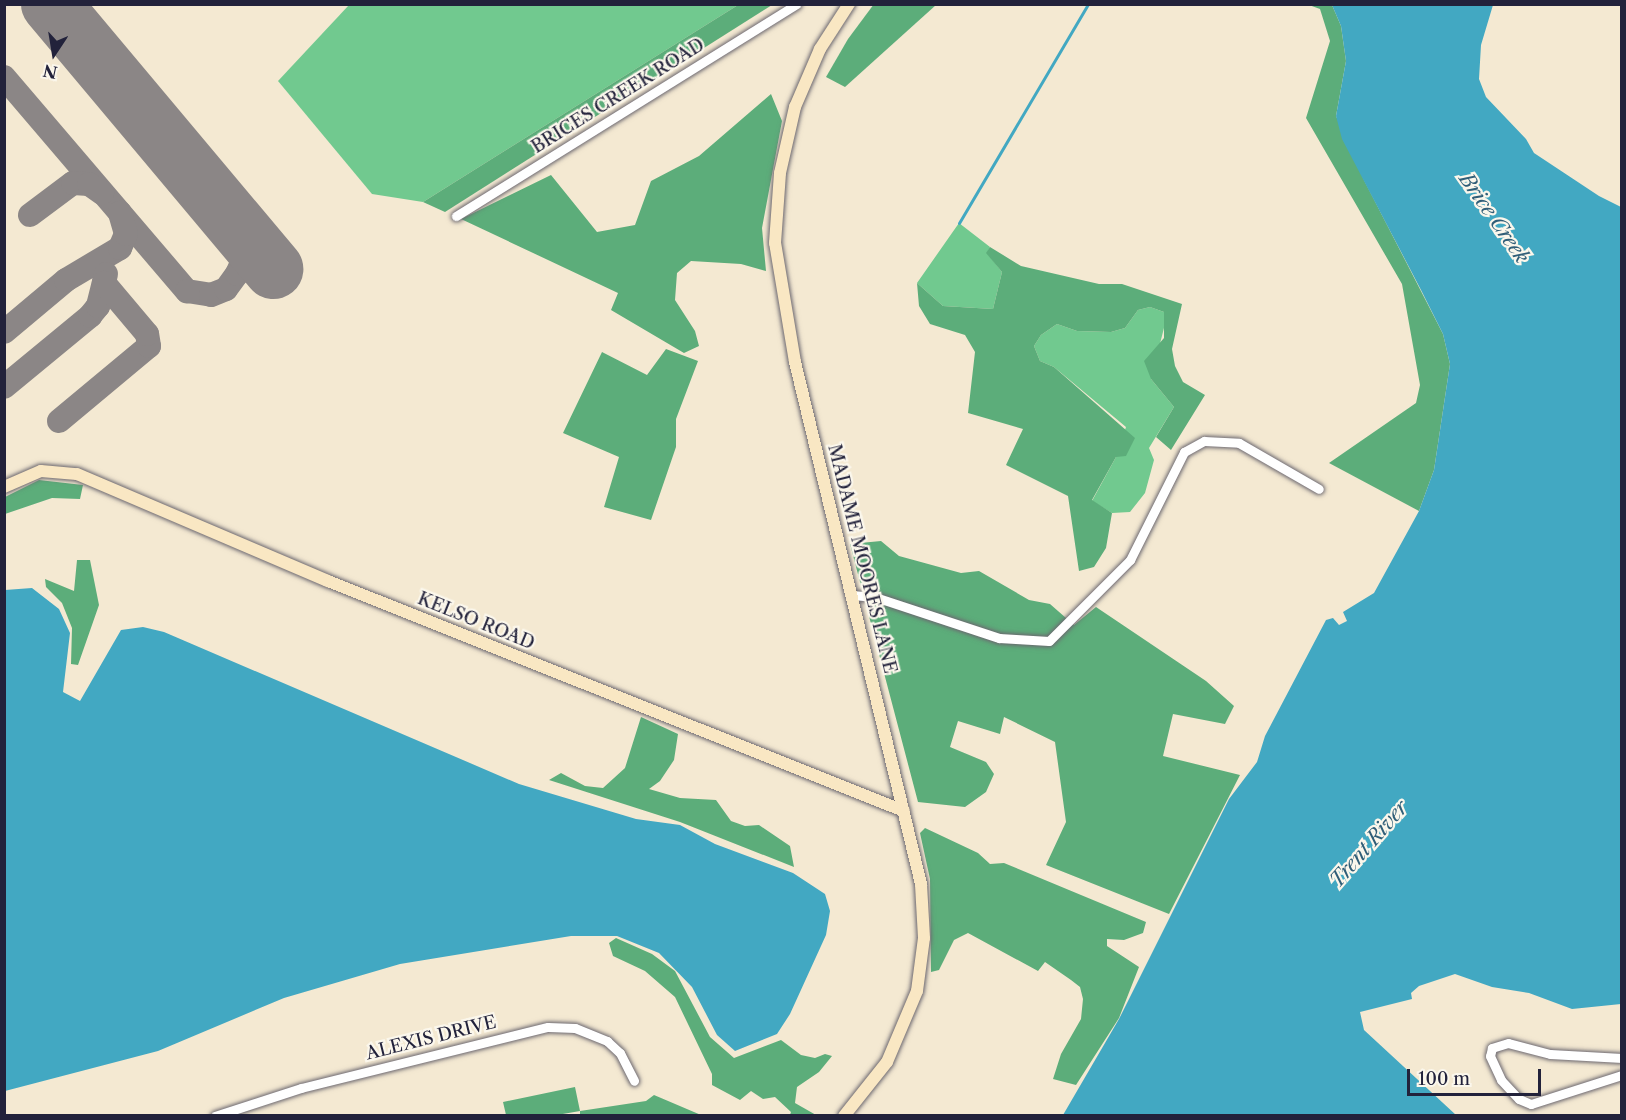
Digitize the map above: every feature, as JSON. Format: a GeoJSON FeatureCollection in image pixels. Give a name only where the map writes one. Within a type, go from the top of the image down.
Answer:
{"type":"FeatureCollection","features":[{"type":"Feature","properties":{"kind":"street","name":"BRICES CREEK ROAD"},"geometry":{"type":"LineString","coordinates":[[456,216],[796,4]]}},
{"type":"Feature","properties":{"kind":"street","name":"MADAME MOORES LANE"},"geometry":{"type":"LineString","coordinates":[[844,1116],[887,1062],[917,991],[924,911],[904,811],[795,362],[775,243],[780,173],[795,107],[820,49],[849,4]]}},
{"type":"Feature","properties":{"kind":"street"},"geometry":{"type":"LineString","coordinates":[[852,595],[875,597],[999,638],[1049,641],[1130,560],[1184,452],[1204,441],[1239,443],[1319,489]]}},
{"type":"Feature","properties":{"kind":"street","name":"KELSO ROAD"},"geometry":{"type":"LineString","coordinates":[[4,487],[35,473],[55,470],[77,474],[328,581],[904,811]]}},
{"type":"Feature","properties":{"kind":"street","name":"ALEXIS DRIVE"},"geometry":{"type":"LineString","coordinates":[[215,1116],[301,1088],[548,1027],[575,1028],[607,1041],[620,1053],[634,1081]]}},
{"type":"Feature","properties":{"kind":"street"},"geometry":{"type":"LineString","coordinates":[[1508,1043],[1550,1054],[1618,1058],[1619,1075],[1592,1082],[1551,1101],[1531,1104],[1520,1099],[1501,1080],[1490,1056],[1492,1048],[1508,1043]]}},
{"type":"Feature","properties":{"kind":"green space"},"geometry":{"type":"Polygon","coordinates":[[[874,4],[936,5],[845,87],[826,77],[848,39],[874,4]]]}},
{"type":"Feature","properties":{"kind":"green space"},"geometry":{"type":"Polygon","coordinates":[[[349,5],[738,5],[423,202],[372,194],[278,81],[349,5]]]}},
{"type":"Feature","properties":{"kind":"green space"},"geometry":{"type":"Polygon","coordinates":[[[738,5],[772,5],[445,212],[423,202],[738,5]]]}},
{"type":"Feature","properties":{"kind":"green space"},"geometry":{"type":"Polygon","coordinates":[[[1309,5],[1332,5],[1341,26],[1346,61],[1336,116],[1365,182],[1443,334],[1450,364],[1434,470],[1419,511],[1329,463],[1416,403],[1420,385],[1402,284],[1306,118],[1330,41],[1320,9],[1309,5]]]}},
{"type":"Feature","properties":{"kind":"green space"},"geometry":{"type":"Polygon","coordinates":[[[771,94],[782,121],[762,228],[766,271],[741,264],[691,261],[677,273],[675,300],[695,331],[699,346],[684,353],[611,310],[618,293],[461,219],[551,175],[597,232],[635,225],[651,181],[699,156],[771,94]]]}},
{"type":"Feature","properties":{"kind":"green space"},"geometry":{"type":"Polygon","coordinates":[[[959,223],[990,247],[987,253],[1002,272],[993,309],[943,306],[917,283],[959,223]]]}},
{"type":"Feature","properties":{"kind":"green space"},"geometry":{"type":"Polygon","coordinates":[[[990,247],[1021,266],[1099,284],[1122,284],[1182,304],[1172,349],[1175,366],[1183,382],[1205,395],[1171,450],[1156,437],[1174,407],[1151,379],[1144,361],[1164,338],[1164,312],[1150,307],[1138,310],[1125,328],[1111,332],[1077,331],[1057,324],[1041,335],[1034,346],[1040,361],[1054,367],[1135,438],[1126,456],[1116,457],[1092,500],[1112,513],[1106,548],[1094,567],[1079,571],[1068,496],[1006,465],[1023,429],[968,413],[975,352],[965,335],[930,324],[919,306],[917,283],[943,306],[993,309],[1002,272],[986,253],[990,247]]]}},
{"type":"Feature","properties":{"kind":"green space"},"geometry":{"type":"Polygon","coordinates":[[[1150,307],[1164,312],[1165,324],[1151,379],[1174,407],[1149,448],[1154,460],[1145,493],[1130,512],[1112,513],[1092,501],[1116,457],[1126,427],[1054,367],[1040,361],[1034,346],[1041,335],[1057,324],[1077,331],[1111,332],[1125,328],[1138,310],[1150,307]]]}},
{"type":"Feature","properties":{"kind":"green space"},"geometry":{"type":"Polygon","coordinates":[[[666,349],[698,361],[676,419],[676,447],[651,520],[604,507],[619,457],[563,433],[602,352],[647,375],[666,349]]]}},
{"type":"Feature","properties":{"kind":"green space"},"geometry":{"type":"Polygon","coordinates":[[[39,480],[83,485],[80,499],[52,498],[5,514],[5,497],[39,480]]]}},
{"type":"Feature","properties":{"kind":"green space"},"geometry":{"type":"Polygon","coordinates":[[[881,541],[899,556],[961,573],[979,571],[1029,600],[1050,604],[1074,625],[1096,607],[1206,681],[1234,706],[1225,724],[1173,714],[1163,756],[1240,775],[1169,914],[1046,865],[1066,822],[1055,742],[1004,717],[1000,734],[958,721],[950,747],[986,762],[994,774],[986,792],[965,807],[918,802],[850,544],[881,541]]]}},
{"type":"Feature","properties":{"kind":"green space"},"geometry":{"type":"Polygon","coordinates":[[[77,560],[90,560],[99,605],[78,665],[71,664],[72,628],[62,603],[46,587],[45,579],[74,591],[77,560]]]}},
{"type":"Feature","properties":{"kind":"green space"},"geometry":{"type":"Polygon","coordinates":[[[641,717],[678,734],[674,760],[660,781],[649,789],[680,798],[716,800],[731,821],[745,826],[759,825],[790,846],[794,867],[680,822],[549,780],[561,773],[585,786],[603,788],[625,768],[641,717]]]}},
{"type":"Feature","properties":{"kind":"green space"},"geometry":{"type":"Polygon","coordinates":[[[925,828],[978,853],[990,864],[1004,863],[1146,922],[1143,933],[1124,940],[1107,939],[1107,946],[1139,967],[1119,1018],[1076,1085],[1053,1079],[1061,1054],[1081,1019],[1083,999],[1080,987],[1045,962],[1038,971],[968,933],[954,940],[939,970],[931,972],[930,879],[920,833],[925,828]]]}},
{"type":"Feature","properties":{"kind":"green space"},"geometry":{"type":"Polygon","coordinates":[[[616,938],[652,954],[675,971],[710,1037],[734,1058],[781,1040],[801,1055],[815,1058],[825,1054],[832,1056],[819,1072],[797,1087],[795,1103],[816,1115],[790,1115],[791,1112],[775,1097],[763,1099],[751,1091],[740,1100],[712,1085],[712,1074],[675,997],[645,971],[613,956],[609,943],[616,938]]]}},
{"type":"Feature","properties":{"kind":"green space"},"geometry":{"type":"Polygon","coordinates":[[[575,1087],[580,1111],[557,1115],[506,1115],[503,1102],[575,1087]]]}},
{"type":"Feature","properties":{"kind":"green space"},"geometry":{"type":"Polygon","coordinates":[[[654,1095],[701,1115],[580,1116],[580,1111],[646,1101],[654,1095]]]}},
{"type":"Feature","properties":{"kind":"water"},"geometry":{"type":"Polygon","coordinates":[[[1332,5],[1493,5],[1481,45],[1479,79],[1486,97],[1526,139],[1534,153],[1599,196],[1621,207],[1621,1004],[1572,1009],[1529,993],[1492,987],[1455,974],[1419,986],[1411,993],[1412,999],[1360,1012],[1364,1030],[1456,1115],[1063,1115],[1119,1019],[1229,799],[1257,762],[1265,736],[1326,620],[1333,618],[1339,625],[1347,621],[1343,612],[1374,593],[1419,511],[1434,470],[1450,364],[1443,334],[1342,139],[1336,116],[1346,61],[1341,26],[1332,5]]]}},
{"type":"Feature","properties":{"kind":"water"},"geometry":{"type":"Polygon","coordinates":[[[32,588],[59,609],[70,633],[63,692],[80,701],[121,630],[143,627],[164,632],[519,784],[636,819],[680,825],[715,844],[793,873],[825,894],[830,911],[826,935],[790,1014],[777,1034],[735,1051],[717,1035],[692,987],[659,953],[617,936],[571,936],[400,964],[284,998],[158,1051],[5,1091],[5,590],[32,588]]]}},
{"type":"Feature","properties":{"kind":"waterway"},"geometry":{"type":"LineString","coordinates":[[959,223],[1088,4]]}},
{"type":"Feature","properties":{"kind":"taxiway"},"geometry":{"type":"LineString","coordinates":[[4,77],[187,291],[211,295],[226,289],[237,274],[251,242]]}},
{"type":"Feature","properties":{"kind":"taxiway"},"geometry":{"type":"LineString","coordinates":[[30,215],[73,183],[89,184],[102,193]]}},
{"type":"Feature","properties":{"kind":"taxiway"},"geometry":{"type":"LineString","coordinates":[[4,332],[66,280],[120,248],[126,234],[120,213]]}},
{"type":"Feature","properties":{"kind":"taxiway"},"geometry":{"type":"LineString","coordinates":[[4,387],[90,316],[98,306],[106,274]]}},
{"type":"Feature","properties":{"kind":"taxiway"},"geometry":{"type":"LineString","coordinates":[[59,421],[149,346],[147,334],[104,283]]}},
{"type":"Feature","properties":{"kind":"runway"},"geometry":{"type":"LineString","coordinates":[[51,4],[273,269]]}},
{"type":"Feature","properties":{"kind":"water label","name":"Brice Creek"},"geometry":{"type":"Point","coordinates":[1494,218]}},
{"type":"Feature","properties":{"kind":"water label","name":"Trent River"},"geometry":{"type":"Point","coordinates":[1369,844]}}]}
